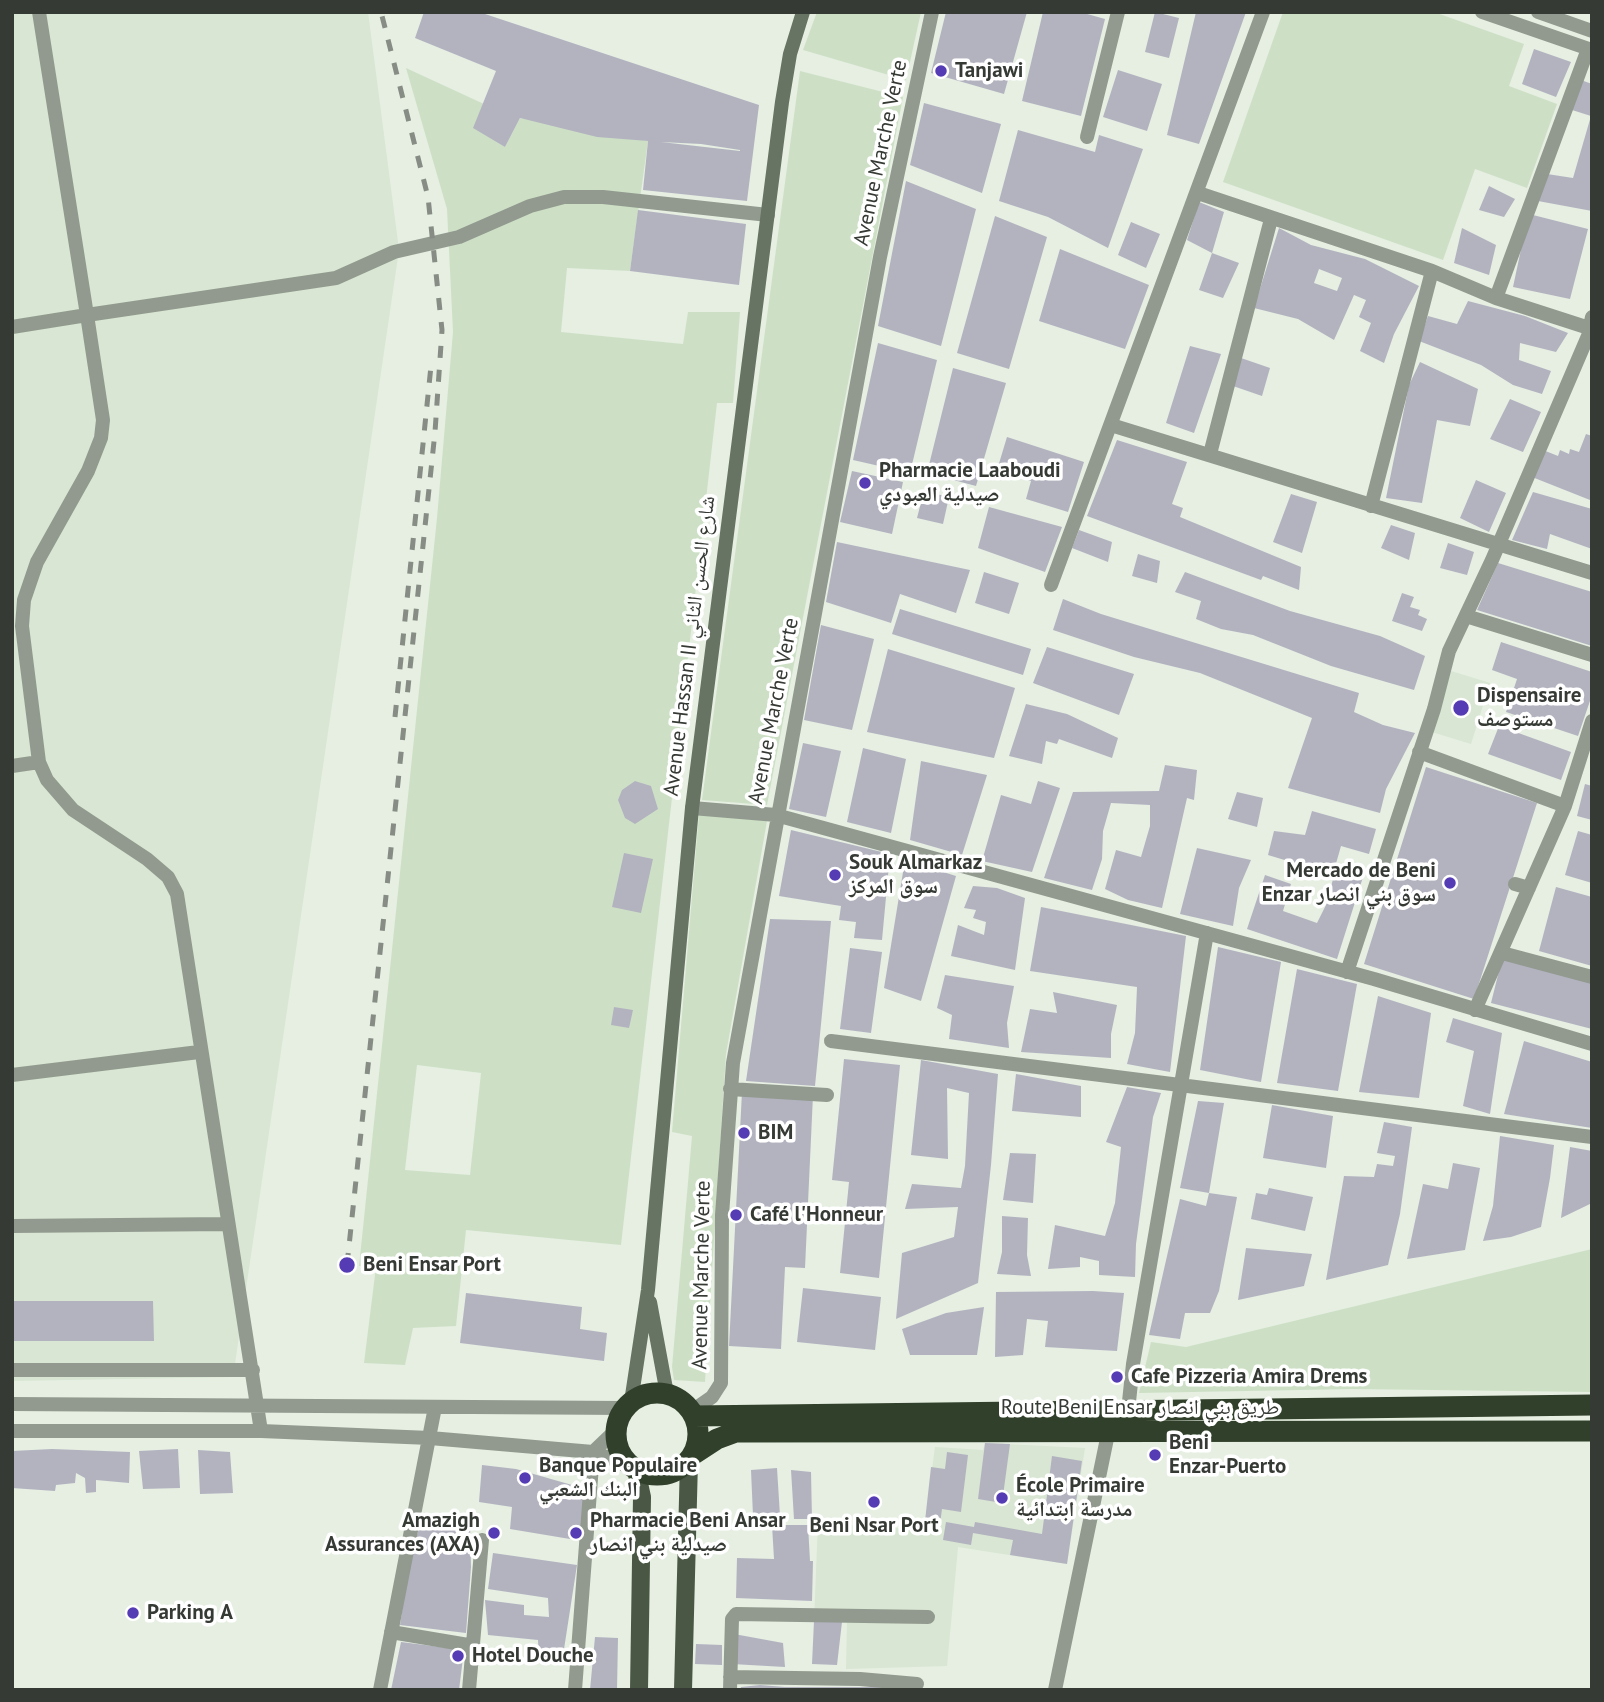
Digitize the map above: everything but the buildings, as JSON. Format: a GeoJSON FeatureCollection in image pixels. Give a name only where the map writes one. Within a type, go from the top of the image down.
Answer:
{"type":"FeatureCollection","features":[{"type":"Feature","properties":{"kind":"highway"},"geometry":{"type":"LineString","coordinates":[[652,1393],[667,1394],[685,1403],[693,1413],[699,1435],[692,1457],[665,1475],[634,1468],[621,1454],[616,1430],[628,1405],[652,1393]]}},
{"type":"Feature","properties":{"kind":"highway","name":"Route Beni Ensar طريق بني انصار"},"geometry":{"type":"LineString","coordinates":[[886,1423],[1120,1412],[1592,1405]]}},
{"type":"Feature","properties":{"kind":"highway","name":"Route Beni Ensar طريق بني انصار"},"geometry":{"type":"LineString","coordinates":[[693,1413],[841,1423],[1108,1433],[1592,1431]]}},
{"type":"Feature","properties":{"kind":"highway","name":"Route Beni Ensar طريق بني انصار"},"geometry":{"type":"LineString","coordinates":[[692,1457],[717,1439],[736,1432],[841,1423]]}},
{"type":"Feature","properties":{"kind":"main road"},"geometry":{"type":"LineString","coordinates":[[683,1690],[692,1457]]}},
{"type":"Feature","properties":{"kind":"main road"},"geometry":{"type":"LineString","coordinates":[[634,1468],[642,1497],[639,1690]]}},
{"type":"Feature","properties":{"kind":"street"},"geometry":{"type":"LineString","coordinates":[[38,12],[103,420],[101,438],[88,471],[37,562],[24,600],[22,626],[39,762],[47,779],[73,810],[147,859],[168,877],[177,894],[199,1052],[261,1431]]}},
{"type":"Feature","properties":{"kind":"street","name":"Avenue Hassan II شارع الحسن الثاني"},"geometry":{"type":"LineString","coordinates":[[628,1405],[648,1290],[692,808],[785,83],[803,12]]}},
{"type":"Feature","properties":{"kind":"street","name":"Avenue Marche Verte"},"geometry":{"type":"LineString","coordinates":[[693,1413],[712,1397],[721,1384],[722,1215],[730,1089],[776,815],[880,257],[932,12]]}},
{"type":"Feature","properties":{"kind":"street"},"geometry":{"type":"LineString","coordinates":[[1087,138],[1118,12]]}},
{"type":"Feature","properties":{"kind":"street"},"geometry":{"type":"LineString","coordinates":[[1051,585],[1263,12]]}},
{"type":"Feature","properties":{"kind":"street"},"geometry":{"type":"LineString","coordinates":[[1482,12],[1590,49],[1496,298]]}},
{"type":"Feature","properties":{"kind":"street"},"geometry":{"type":"LineString","coordinates":[[1538,12],[1592,31]]}},
{"type":"Feature","properties":{"kind":"street"},"geometry":{"type":"LineString","coordinates":[[1198,193],[1432,271],[1496,298],[1591,325],[1587,349],[1449,651],[1347,972]]}},
{"type":"Feature","properties":{"kind":"street"},"geometry":{"type":"LineString","coordinates":[[12,327],[337,278],[394,251],[459,237],[530,206],[564,197],[603,197],[768,215]]}},
{"type":"Feature","properties":{"kind":"street"},"geometry":{"type":"LineString","coordinates":[[1210,454],[1271,219]]}},
{"type":"Feature","properties":{"kind":"street"},"geometry":{"type":"LineString","coordinates":[[1371,506],[1432,271]]}},
{"type":"Feature","properties":{"kind":"street"},"geometry":{"type":"LineString","coordinates":[[1111,425],[1592,573]]}},
{"type":"Feature","properties":{"kind":"street"},"geometry":{"type":"LineString","coordinates":[[1466,616],[1592,656]]}},
{"type":"Feature","properties":{"kind":"street"},"geometry":{"type":"LineString","coordinates":[[1475,1010],[1565,806],[1592,721]]}},
{"type":"Feature","properties":{"kind":"street"},"geometry":{"type":"LineString","coordinates":[[1419,752],[1565,806]]}},
{"type":"Feature","properties":{"kind":"street"},"geometry":{"type":"LineString","coordinates":[[12,766],[39,762]]}},
{"type":"Feature","properties":{"kind":"street"},"geometry":{"type":"LineString","coordinates":[[692,808],[776,815],[1347,972],[1592,1044]]}},
{"type":"Feature","properties":{"kind":"street"},"geometry":{"type":"LineString","coordinates":[[1514,884],[1529,888]]}},
{"type":"Feature","properties":{"kind":"street"},"geometry":{"type":"LineString","coordinates":[[1055,1690],[1108,1433],[1120,1412],[1135,1351],[1206,933]]}},
{"type":"Feature","properties":{"kind":"street"},"geometry":{"type":"LineString","coordinates":[[1502,953],[1592,977]]}},
{"type":"Feature","properties":{"kind":"street"},"geometry":{"type":"LineString","coordinates":[[831,1041],[1592,1137]]}},
{"type":"Feature","properties":{"kind":"street"},"geometry":{"type":"LineString","coordinates":[[12,1075],[199,1052]]}},
{"type":"Feature","properties":{"kind":"street"},"geometry":{"type":"LineString","coordinates":[[730,1089],[827,1096]]}},
{"type":"Feature","properties":{"kind":"street"},"geometry":{"type":"LineString","coordinates":[[12,1226],[227,1224]]}},
{"type":"Feature","properties":{"kind":"street","name":"Avenue Hassan II شارع الحسن الثاني"},"geometry":{"type":"LineString","coordinates":[[648,1290],[667,1394]]}},
{"type":"Feature","properties":{"kind":"street"},"geometry":{"type":"LineString","coordinates":[[12,1370],[253,1370]]}},
{"type":"Feature","properties":{"kind":"street"},"geometry":{"type":"LineString","coordinates":[[12,1404],[435,1407],[628,1405]]}},
{"type":"Feature","properties":{"kind":"street"},"geometry":{"type":"LineString","coordinates":[[380,1690],[435,1407]]}},
{"type":"Feature","properties":{"kind":"street"},"geometry":{"type":"LineString","coordinates":[[575,1690],[593,1452],[616,1430]]}},
{"type":"Feature","properties":{"kind":"street"},"geometry":{"type":"LineString","coordinates":[[12,1431],[261,1431],[430,1438],[593,1452],[634,1468]]}},
{"type":"Feature","properties":{"kind":"street"},"geometry":{"type":"LineString","coordinates":[[469,1690],[482,1540]]}},
{"type":"Feature","properties":{"kind":"street"},"geometry":{"type":"LineString","coordinates":[[917,1684],[860,1679],[730,1684],[732,1619],[736,1614],[928,1617]]}},
{"type":"Feature","properties":{"kind":"street"},"geometry":{"type":"LineString","coordinates":[[391,1632],[474,1646]]}},
{"type":"Feature","properties":{"kind":"shaded area"},"geometry":{"type":"Polygon","coordinates":[[[12,12],[368,12],[399,250],[233,1377],[12,1381],[12,12]]]}},
{"type":"Feature","properties":{"kind":"shaded area"},"geometry":{"type":"Polygon","coordinates":[[[817,12],[921,12],[906,80],[803,50],[817,12]]]}},
{"type":"Feature","properties":{"kind":"shaded area"},"geometry":{"type":"Polygon","coordinates":[[[1283,12],[1434,12],[1524,44],[1509,86],[1557,104],[1527,188],[1475,169],[1443,260],[1223,182],[1283,12]]]}},
{"type":"Feature","properties":{"kind":"shaded area"},"geometry":{"type":"Polygon","coordinates":[[[406,68],[484,104],[505,147],[520,118],[648,141],[630,271],[567,268],[561,332],[683,344],[688,312],[740,312],[733,403],[717,403],[621,1245],[466,1230],[456,1326],[413,1328],[405,1365],[364,1363],[376,1267],[359,1266],[437,518],[453,332],[447,209],[406,68]],[[417,1065],[405,1170],[470,1175],[481,1073],[417,1065]]]}},
{"type":"Feature","properties":{"kind":"shaded area"},"geometry":{"type":"Polygon","coordinates":[[[800,71],[903,97],[767,805],[702,800],[800,71]]]}},
{"type":"Feature","properties":{"kind":"shaded area","name":"Dispensaire مستوصف"},"geometry":{"type":"Polygon","coordinates":[[[1451,671],[1490,683],[1471,744],[1432,732],[1451,671]]]}},
{"type":"Feature","properties":{"kind":"shaded area"},"geometry":{"type":"Polygon","coordinates":[[[699,814],[767,821],[726,1054],[705,1382],[674,1380],[672,1367],[692,1136],[672,1132],[699,814]]]}},
{"type":"Feature","properties":{"kind":"shaded area"},"geometry":{"type":"Polygon","coordinates":[[[1592,1249],[1592,1392],[1353,1389],[1139,1393],[1151,1342],[1186,1347],[1592,1249]]]}},
{"type":"Feature","properties":{"kind":"shaded area"},"geometry":{"type":"Polygon","coordinates":[[[985,1443],[1085,1448],[1067,1564],[958,1547],[947,1666],[846,1669],[847,1622],[814,1621],[818,1523],[924,1530],[935,1447],[983,1450],[985,1443]]]}},
{"type":"Feature","properties":{"kind":"railway"},"geometry":{"type":"LineString","coordinates":[[347,1265],[435,432],[442,330],[428,197],[381,12]]}},
{"type":"Feature","properties":{"kind":"railway"},"geometry":{"type":"LineString","coordinates":[[395,717],[431,366]]}},
{"type":"Feature","properties":{"kind":"place","name":"Tanjawi"},"geometry":{"type":"Point","coordinates":[941,71]}},
{"type":"Feature","properties":{"kind":"place","name":"Pharmacie Laaboudi صيدلية العبودي"},"geometry":{"type":"Point","coordinates":[865,483]}},
{"type":"Feature","properties":{"kind":"place","name":"Dispensaire مستوصف"},"geometry":{"type":"Point","coordinates":[1461,708]}},
{"type":"Feature","properties":{"kind":"place","name":"Souk Almarkaz سوق المركز"},"geometry":{"type":"Point","coordinates":[835,875]}},
{"type":"Feature","properties":{"kind":"place","name":"Mercado de Beni Enzar سوق بني انصار"},"geometry":{"type":"Point","coordinates":[1450,883]}},
{"type":"Feature","properties":{"kind":"place","name":"BIM"},"geometry":{"type":"Point","coordinates":[744,1133]}},
{"type":"Feature","properties":{"kind":"place","name":"Café l'Honneur"},"geometry":{"type":"Point","coordinates":[736,1215]}},
{"type":"Feature","properties":{"kind":"place","name":"Beni Ensar Port"},"geometry":{"type":"Point","coordinates":[347,1265]}},
{"type":"Feature","properties":{"kind":"place","name":"Cafe Pizzeria Amira Drems"},"geometry":{"type":"Point","coordinates":[1117,1377]}},
{"type":"Feature","properties":{"kind":"place","name":"Beni Enzar-Puerto"},"geometry":{"type":"Point","coordinates":[1155,1455]}},
{"type":"Feature","properties":{"kind":"place","name":"Banque Populaire البنك الشعبي"},"geometry":{"type":"Point","coordinates":[525,1478]}},
{"type":"Feature","properties":{"kind":"place","name":"École Primaire مدرسة ابتدائية"},"geometry":{"type":"Point","coordinates":[1002,1498]}},
{"type":"Feature","properties":{"kind":"place","name":"Beni Nsar Port"},"geometry":{"type":"Point","coordinates":[874,1502]}},
{"type":"Feature","properties":{"kind":"place","name":"Amazigh Assurances (AXA)"},"geometry":{"type":"Point","coordinates":[494,1533]}},
{"type":"Feature","properties":{"kind":"place","name":"Pharmacie Beni Ansar صيدلية بني انصار"},"geometry":{"type":"Point","coordinates":[576,1533]}},
{"type":"Feature","properties":{"kind":"place","name":"Parking A"},"geometry":{"type":"Point","coordinates":[133,1613]}},
{"type":"Feature","properties":{"kind":"place","name":"Hotel Douche"},"geometry":{"type":"Point","coordinates":[458,1656]}}]}
